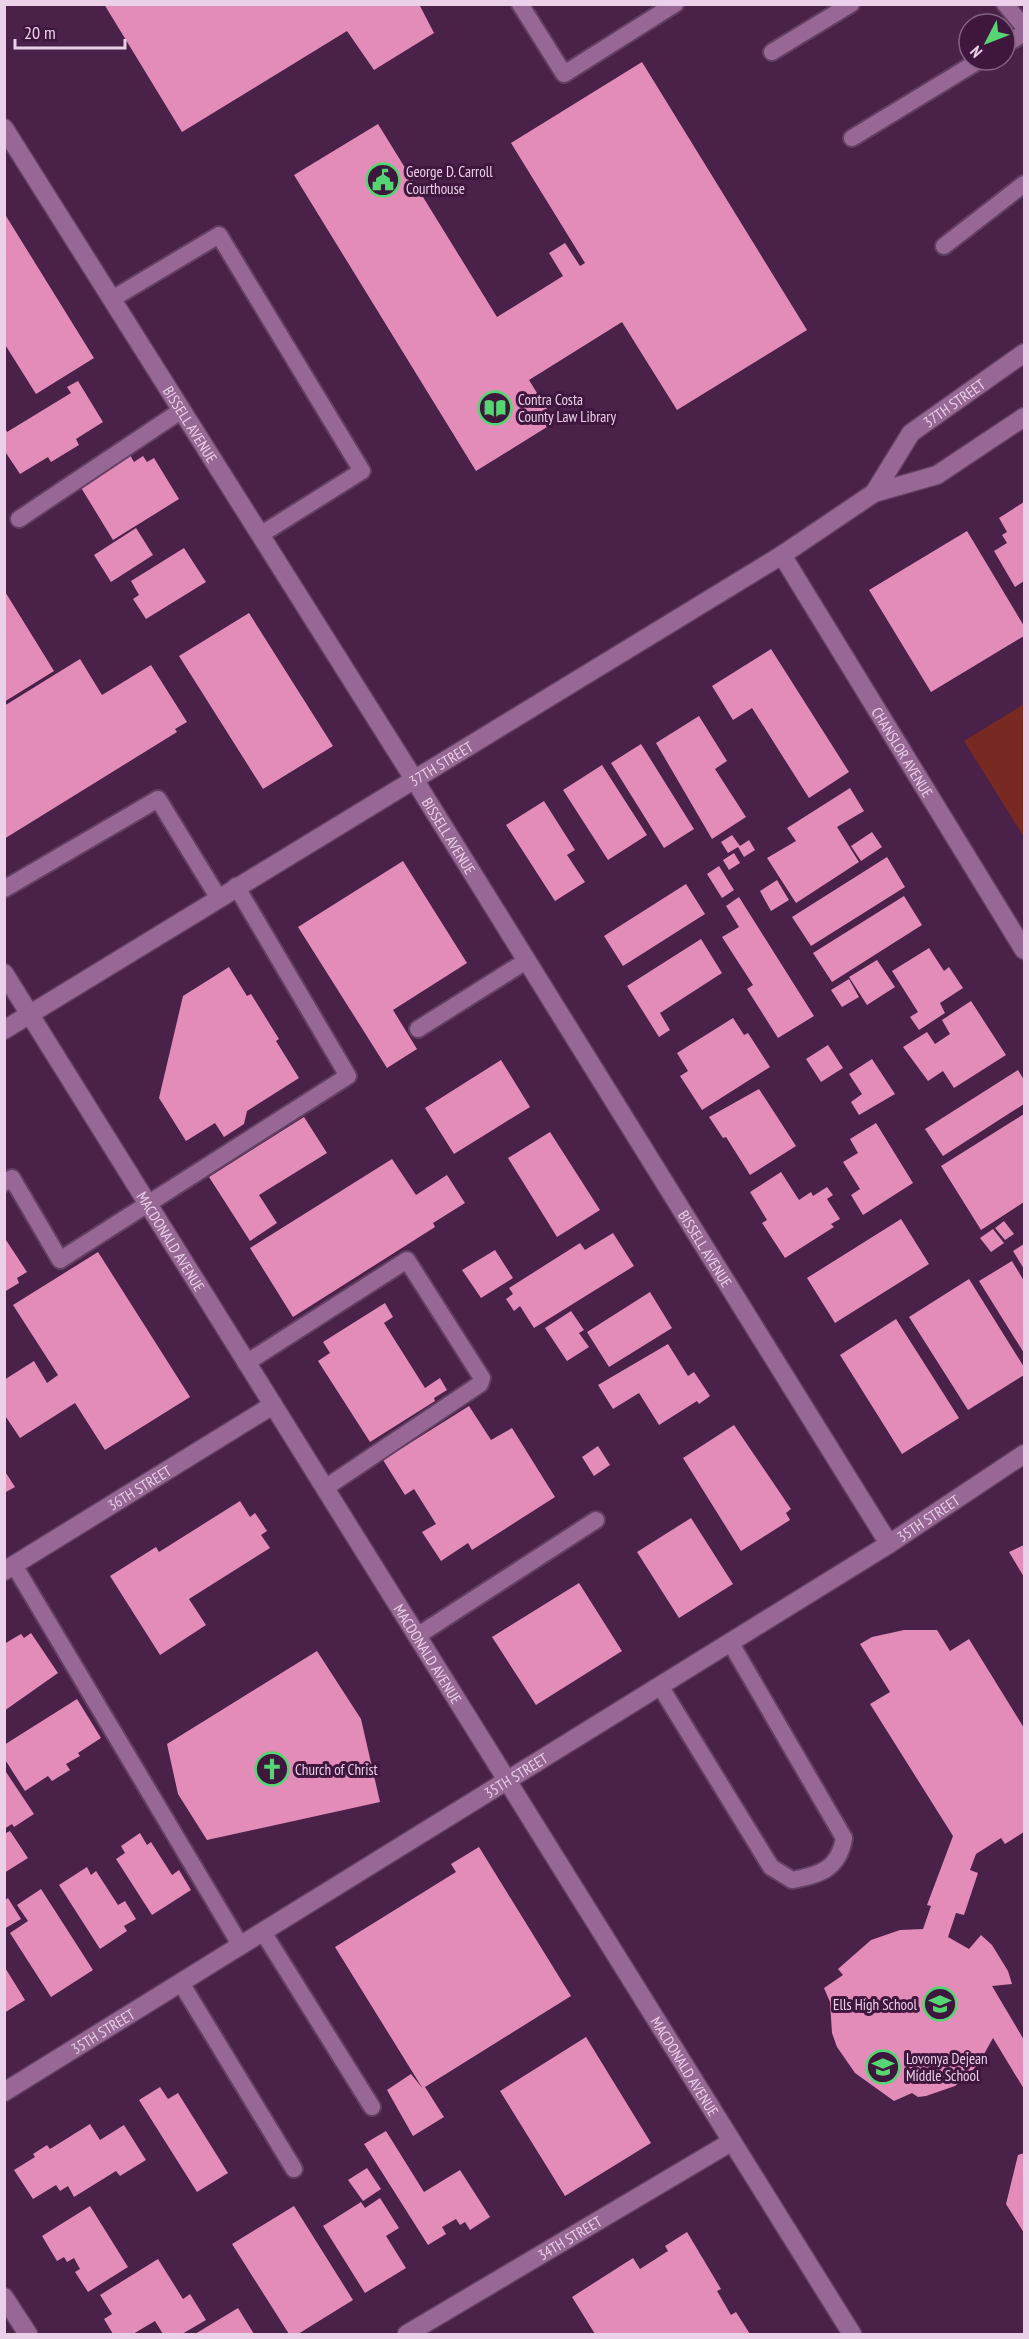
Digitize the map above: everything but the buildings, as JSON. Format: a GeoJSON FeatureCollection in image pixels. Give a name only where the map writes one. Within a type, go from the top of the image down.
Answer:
{"type":"FeatureCollection","features":[{"type":"Feature","properties":{"kind":"street","name":"BISSELL AVENUE"},"geometry":{"type":"LineString","coordinates":[[4,129],[414,779],[889,1544]]}},
{"type":"Feature","properties":{"kind":"street","name":"37TH STREET"},"geometry":{"type":"LineString","coordinates":[[874,493],[911,433],[1024,353]]}},
{"type":"Feature","properties":{"kind":"street","name":"37TH STREET"},"geometry":{"type":"LineString","coordinates":[[4,1030],[236,886],[782,555],[874,493],[937,476],[1024,417]]}},
{"type":"Feature","properties":{"kind":"street","name":"CHANSLOR AVENUE"},"geometry":{"type":"LineString","coordinates":[[782,555],[1024,950]]}},
{"type":"Feature","properties":{"kind":"street","name":"MACDONALD AVENUE"},"geometry":{"type":"LineString","coordinates":[[4,974],[852,2334]]}},
{"type":"Feature","properties":{"kind":"street","name":"36TH STREET"},"geometry":{"type":"LineString","coordinates":[[9,1568],[273,1405]]}},
{"type":"Feature","properties":{"kind":"street","name":"35TH STREET"},"geometry":{"type":"LineString","coordinates":[[4,2092],[889,1544],[1024,1454]]}},
{"type":"Feature","properties":{"kind":"street","name":"34TH STREET"},"geometry":{"type":"LineString","coordinates":[[407,2334],[731,2142]]}},
{"type":"Feature","properties":{"kind":"street"},"geometry":{"type":"LineString","coordinates":[[4,2297],[28,2334]]}},
{"type":"Feature","properties":{"kind":"lane"},"geometry":{"type":"LineString","coordinates":[[520,4],[564,74],[675,4]]}},
{"type":"Feature","properties":{"kind":"lane"},"geometry":{"type":"LineString","coordinates":[[772,52],[851,4]]}},
{"type":"Feature","properties":{"kind":"lane"},"geometry":{"type":"LineString","coordinates":[[1005,4],[1024,27]]}},
{"type":"Feature","properties":{"kind":"lane"},"geometry":{"type":"LineString","coordinates":[[852,138],[960,72]]}},
{"type":"Feature","properties":{"kind":"lane"},"geometry":{"type":"LineString","coordinates":[[944,246],[1024,184]]}},
{"type":"Feature","properties":{"kind":"lane"},"geometry":{"type":"LineString","coordinates":[[112,299],[219,235],[362,471],[260,535]]}},
{"type":"Feature","properties":{"kind":"lane"},"geometry":{"type":"LineString","coordinates":[[19,519],[182,410]]}},
{"type":"Feature","properties":{"kind":"lane"},"geometry":{"type":"LineString","coordinates":[[4,889],[158,799],[218,897]]}},
{"type":"Feature","properties":{"kind":"lane"},"geometry":{"type":"LineString","coordinates":[[4,1183],[12,1178],[60,1260],[148,1206],[348,1076],[236,886]]}},
{"type":"Feature","properties":{"kind":"lane"},"geometry":{"type":"LineString","coordinates":[[417,1029],[526,961]]}},
{"type":"Feature","properties":{"kind":"lane"},"geometry":{"type":"LineString","coordinates":[[246,1363],[406,1260],[482,1378],[480,1384],[325,1488]]}},
{"type":"Feature","properties":{"kind":"lane"},"geometry":{"type":"LineString","coordinates":[[417,1636],[596,1520]]}},
{"type":"Feature","properties":{"kind":"lane"},"geometry":{"type":"LineString","coordinates":[[9,1568],[241,1946]]}},
{"type":"Feature","properties":{"kind":"lane"},"geometry":{"type":"LineString","coordinates":[[660,1686],[771,1867],[792,1880],[813,1876],[830,1867],[842,1854],[844,1838],[730,1642]]}},
{"type":"Feature","properties":{"kind":"lane"},"geometry":{"type":"LineString","coordinates":[[263,1932],[372,2107]]}},
{"type":"Feature","properties":{"kind":"lane"},"geometry":{"type":"LineString","coordinates":[[181,1983],[294,2169]]}},
{"type":"Feature","properties":{"kind":"shaded area"},"geometry":{"type":"Polygon","coordinates":[[[1024,704],[1024,837],[964,741],[1024,704]]]}},
{"type":"Feature","properties":{"kind":"place","name":"George D. Carroll Courthouse"},"geometry":{"type":"Point","coordinates":[383,180]}},
{"type":"Feature","properties":{"kind":"place","name":"Contra Costa County Law Library"},"geometry":{"type":"Point","coordinates":[495,408]}},
{"type":"Feature","properties":{"kind":"place","name":"Church of Christ"},"geometry":{"type":"Point","coordinates":[272,1769]}},
{"type":"Feature","properties":{"kind":"place","name":"Ells High School"},"geometry":{"type":"Point","coordinates":[940,2004]}},
{"type":"Feature","properties":{"kind":"place","name":"Lovonya Dejean Middle School"},"geometry":{"type":"Point","coordinates":[883,2067]}}]}
